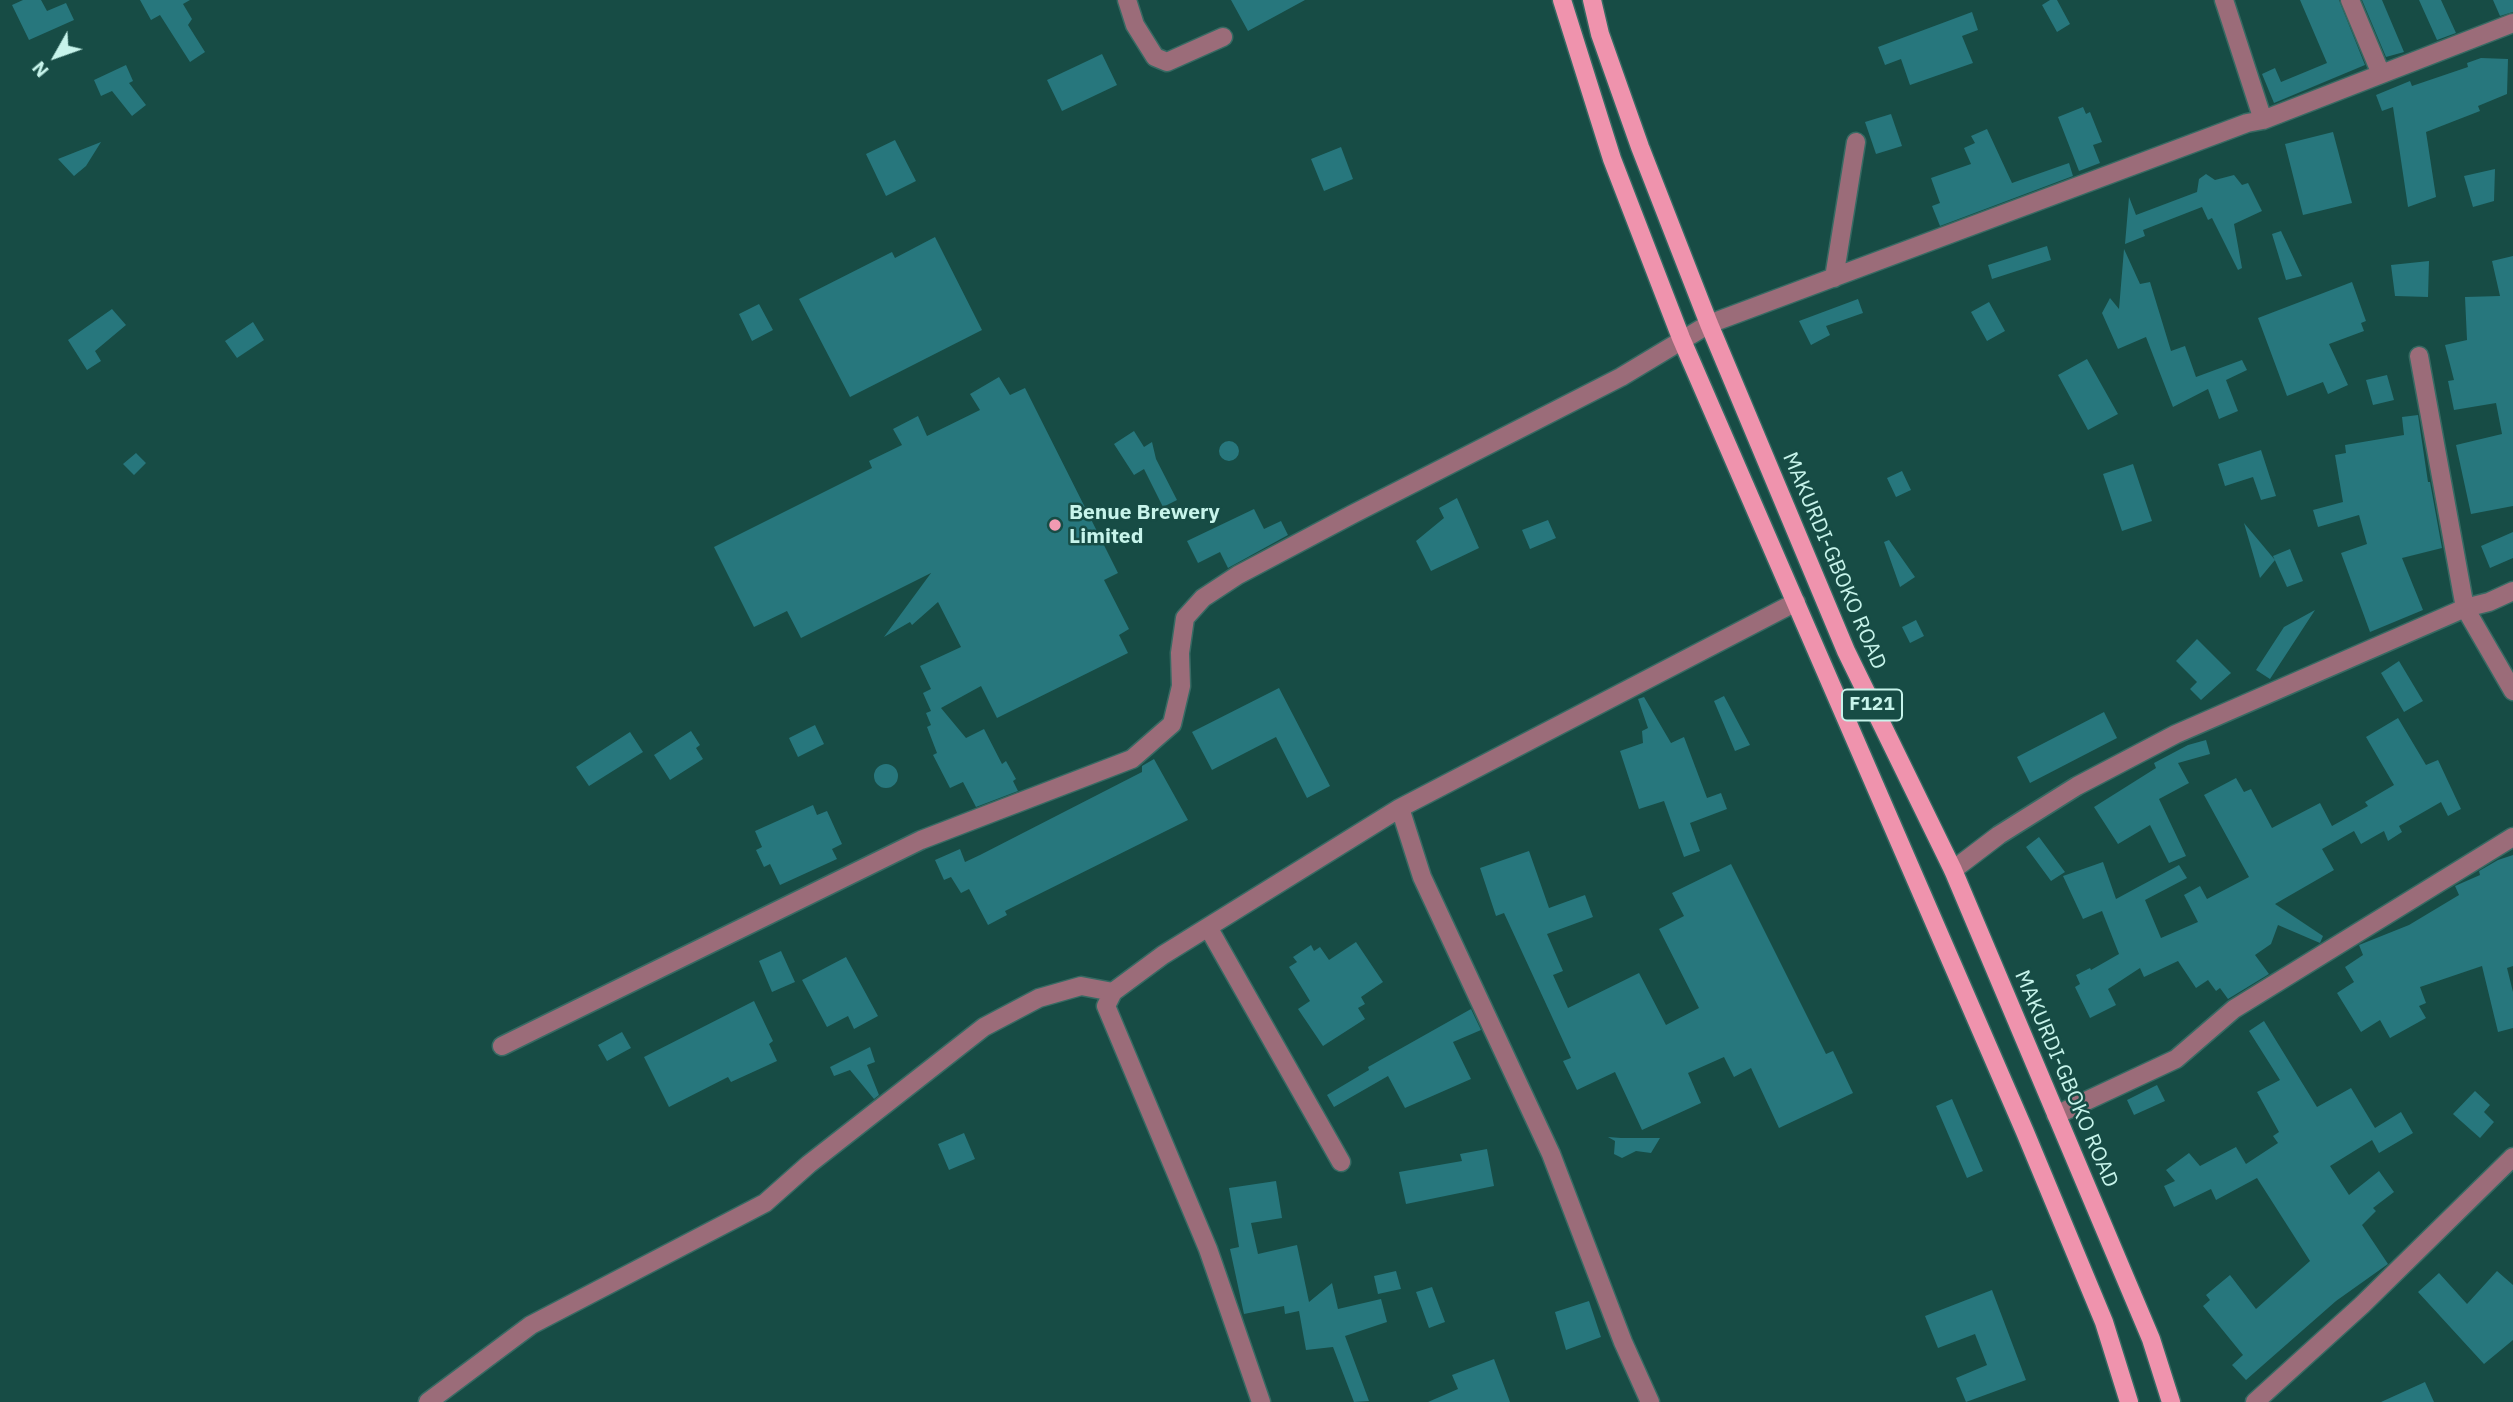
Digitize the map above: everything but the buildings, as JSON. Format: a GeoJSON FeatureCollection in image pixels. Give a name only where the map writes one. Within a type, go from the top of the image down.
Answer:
{"type":"FeatureCollection","features":[{"type":"Feature","properties":{"kind":"main road","name":"F121"},"geometry":{"type":"LineString","coordinates":[[1562,0],[1612,159],[1681,338],[1725,446],[1796,602],[2025,1132],[2104,1322],[2129,1402]]}},
{"type":"Feature","properties":{"kind":"main road","name":"MAKURDI-GBOKO ROAD"},"geometry":{"type":"LineString","coordinates":[[1592,0],[1600,34],[1640,147],[1709,324],[1846,651],[1953,870],[2151,1339],[2171,1402]]}},
{"type":"Feature","properties":{"kind":"street"},"geometry":{"type":"LineString","coordinates":[[1127,0],[1135,25],[1155,57],[1167,62],[1223,37]]}},
{"type":"Feature","properties":{"kind":"street"},"geometry":{"type":"LineString","coordinates":[[2224,0],[2263,120]]}},
{"type":"Feature","properties":{"kind":"street"},"geometry":{"type":"LineString","coordinates":[[2350,0],[2381,74]]}},
{"type":"Feature","properties":{"kind":"street"},"geometry":{"type":"LineString","coordinates":[[502,1046],[921,840],[1132,759],[1172,724],[1181,686],[1180,653],[1185,618],[1203,598],[1238,575],[1353,514],[1620,377],[1681,338],[1709,324],[2247,123],[2263,120],[2513,23]]}},
{"type":"Feature","properties":{"kind":"street"},"geometry":{"type":"LineString","coordinates":[[1834,278],[1856,142]]}},
{"type":"Feature","properties":{"kind":"street"},"geometry":{"type":"LineString","coordinates":[[2419,356],[2465,608],[2513,691]]}},
{"type":"Feature","properties":{"kind":"street"},"geometry":{"type":"LineString","coordinates":[[1953,870],[1999,835],[2077,786],[2176,734],[2465,608],[2489,602],[2513,591]]}},
{"type":"Feature","properties":{"kind":"street"},"geometry":{"type":"LineString","coordinates":[[1262,1402],[1208,1249],[1107,1006],[1113,992],[1163,955],[1400,807],[1796,602]]}},
{"type":"Feature","properties":{"kind":"street"},"geometry":{"type":"LineString","coordinates":[[1400,807],[1422,877],[1550,1154],[1623,1342],[1650,1402]]}},
{"type":"Feature","properties":{"kind":"street"},"geometry":{"type":"LineString","coordinates":[[2056,1115],[2176,1059],[2245,1002],[2513,837]]}},
{"type":"Feature","properties":{"kind":"street"},"geometry":{"type":"LineString","coordinates":[[1208,928],[1341,1162]]}},
{"type":"Feature","properties":{"kind":"street"},"geometry":{"type":"LineString","coordinates":[[428,1402],[531,1325],[765,1203],[809,1164],[984,1027],[1039,998],[1081,986],[1113,992]]}},
{"type":"Feature","properties":{"kind":"street"},"geometry":{"type":"LineString","coordinates":[[2255,1402],[2420,1250],[2513,1157]]}},
{"type":"Feature","properties":{"kind":"place","name":"Benue Brewery Limited"},"geometry":{"type":"Point","coordinates":[1055,525]}}]}
